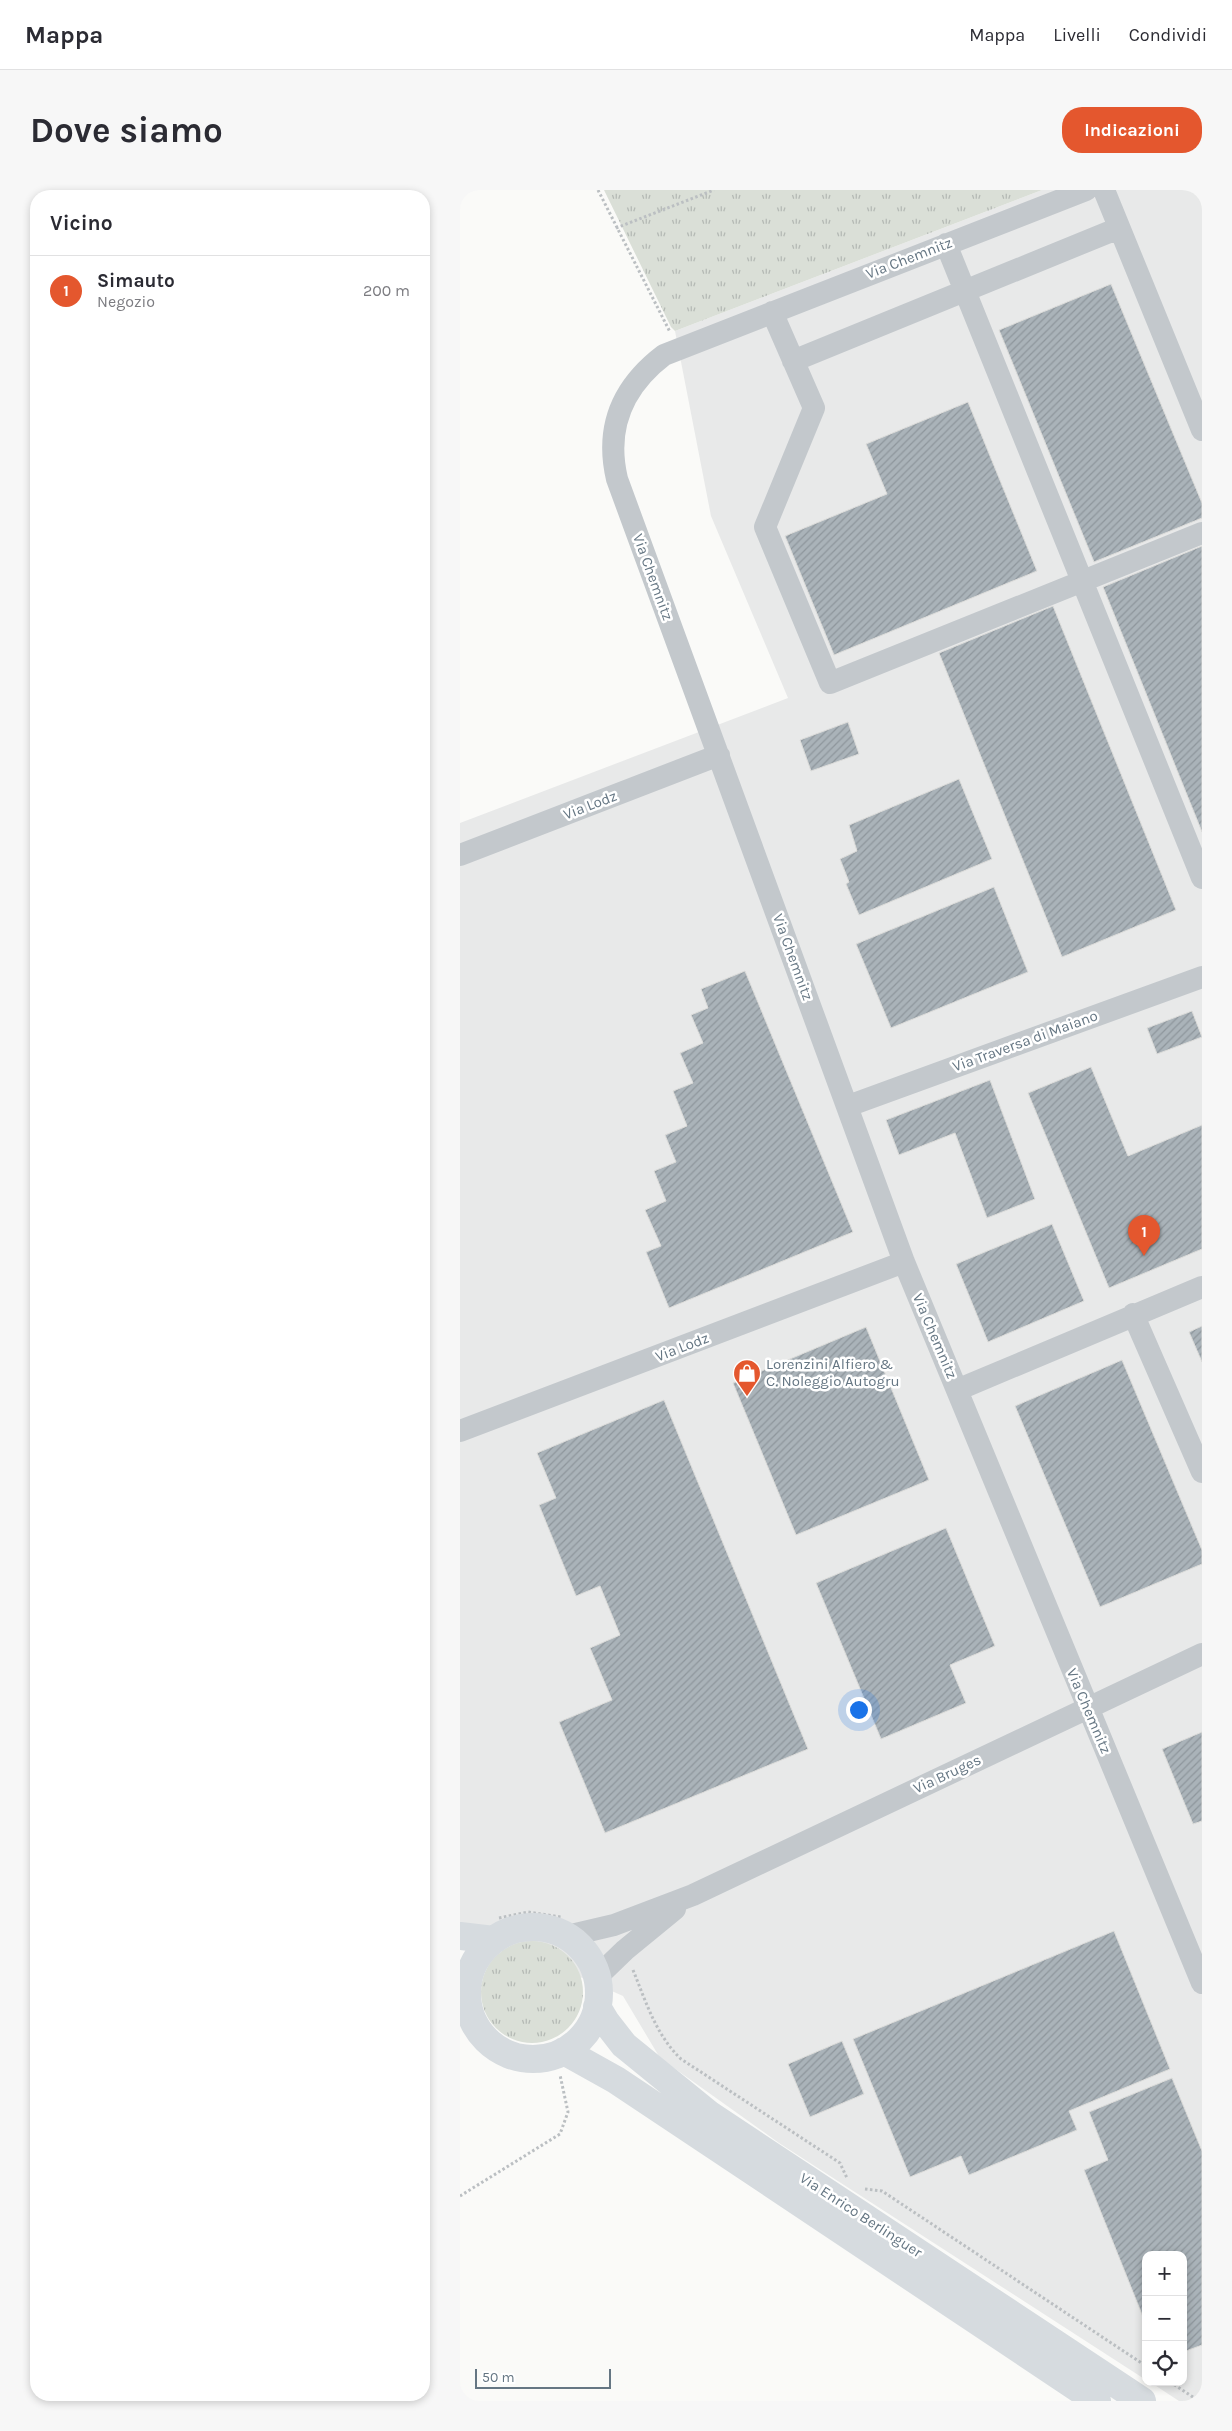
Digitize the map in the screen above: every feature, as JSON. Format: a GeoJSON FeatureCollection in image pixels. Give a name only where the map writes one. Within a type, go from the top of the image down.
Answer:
{"type":"FeatureCollection","features":[{"type":"Feature","properties":{"kind":"main road"},"geometry":{"type":"LineString","coordinates":[[460,1936],[494,1930],[565,1927],[587,1956],[597,1977],[597,2007],[584,2034],[560,2053],[540,2059],[509,2055],[496,2048],[475,2025],[464,1991],[477,1959],[494,1930]]}},
{"type":"Feature","properties":{"kind":"main road","name":"Via Enrico Berlinguer"},"geometry":{"type":"LineString","coordinates":[[597,2007],[624,2045],[710,2115],[1142,2401]]}},
{"type":"Feature","properties":{"kind":"main road","name":"Via Enrico Berlinguer"},"geometry":{"type":"LineString","coordinates":[[560,2053],[603,2071],[1097,2401]]}},
{"type":"Feature","properties":{"kind":"street","name":"Via Chemnitz"},"geometry":{"type":"LineString","coordinates":[[1086,190],[678,348],[653,364],[638,377],[628,391],[614,428],[612,444],[614,465],[904,1262],[1202,1983]]}},
{"type":"Feature","properties":{"kind":"street"},"geometry":{"type":"LineString","coordinates":[[1104,190],[1202,430]]}},
{"type":"Feature","properties":{"kind":"street"},"geometry":{"type":"LineString","coordinates":[[793,361],[1119,228]]}},
{"type":"Feature","properties":{"kind":"street"},"geometry":{"type":"LineString","coordinates":[[946,244],[1202,878]]}},
{"type":"Feature","properties":{"kind":"street"},"geometry":{"type":"LineString","coordinates":[[772,312],[814,408],[765,527],[830,683],[1202,533]]}},
{"type":"Feature","properties":{"kind":"street","name":"Via Lodz"},"geometry":{"type":"LineString","coordinates":[[460,854],[719,756]]}},
{"type":"Feature","properties":{"kind":"street","name":"Via Traversa di Maiano"},"geometry":{"type":"LineString","coordinates":[[848,1106],[1202,977]]}},
{"type":"Feature","properties":{"kind":"street","name":"Via Lodz"},"geometry":{"type":"LineString","coordinates":[[460,1431],[904,1262]]}},
{"type":"Feature","properties":{"kind":"street"},"geometry":{"type":"LineString","coordinates":[[957,1390],[1133,1314],[1202,1287]]}},
{"type":"Feature","properties":{"kind":"street"},"geometry":{"type":"LineString","coordinates":[[1133,1314],[1202,1472]]}},
{"type":"Feature","properties":{"kind":"street","name":"Via Bruges"},"geometry":{"type":"LineString","coordinates":[[565,1927],[614,1925],[693,1895],[1202,1654]]}},
{"type":"Feature","properties":{"kind":"street","name":"Via Bruges"},"geometry":{"type":"LineString","coordinates":[[597,1977],[625,1950],[693,1895]]}},
{"type":"Feature","properties":{"kind":"path"},"geometry":{"type":"LineString","coordinates":[[598,190],[678,348]]}},
{"type":"Feature","properties":{"kind":"path"},"geometry":{"type":"LineString","coordinates":[[616,228],[714,190]]}},
{"type":"Feature","properties":{"kind":"path"},"geometry":{"type":"LineString","coordinates":[[494,1930],[528,1912],[549,1914],[565,1927]]}},
{"type":"Feature","properties":{"kind":"path"},"geometry":{"type":"LineString","coordinates":[[625,1950],[656,2028],[672,2050],[681,2059],[840,2163],[848,2180]]}},
{"type":"Feature","properties":{"kind":"path"},"geometry":{"type":"LineString","coordinates":[[460,2196],[560,2134],[568,2112],[560,2053]]}},
{"type":"Feature","properties":{"kind":"path"},"geometry":{"type":"LineString","coordinates":[[862,2189],[882,2191],[1142,2363]]}},
{"type":"Feature","properties":{"kind":"path"},"geometry":{"type":"LineString","coordinates":[[1176,2386],[1199,2401]]}},
{"type":"Feature","properties":{"kind":"shaded area"},"geometry":{"type":"Polygon","coordinates":[[[1042,190],[1202,190],[1202,2401],[1179,2401],[1156,2386],[1187,2386],[1187,2251],[1142,2251],[1142,2377],[779,2143],[660,2058],[623,1996],[460,1924],[460,823],[788,698],[711,516],[675,331],[1042,190]]]}},
{"type":"Feature","properties":{"kind":"green space"},"geometry":{"type":"Polygon","coordinates":[[[604,190],[1042,190],[675,331],[671,327],[604,190]]]}},
{"type":"Feature","properties":{"kind":"green space"},"geometry":{"type":"Polygon","coordinates":[[[532,1941],[552,1945],[568,1956],[579,1972],[583,1992],[579,2012],[568,2028],[552,2039],[532,2043],[512,2039],[496,2028],[485,2012],[481,1992],[485,1972],[496,1956],[512,1945],[532,1941]]]}},
{"type":"Feature","properties":{"kind":"building"},"geometry":{"type":"Polygon","coordinates":[[[1111,284],[1202,503],[1202,518],[1094,562],[999,330],[1111,284]]]}},
{"type":"Feature","properties":{"kind":"building"},"geometry":{"type":"Polygon","coordinates":[[[968,402],[1037,571],[834,655],[785,536],[887,494],[866,444],[968,402]]]}},
{"type":"Feature","properties":{"kind":"building"},"geometry":{"type":"Polygon","coordinates":[[[1202,546],[1202,832],[1103,587],[1202,546]]]}},
{"type":"Feature","properties":{"kind":"building"},"geometry":{"type":"Polygon","coordinates":[[[1053,606],[1176,910],[1062,957],[939,653],[1053,606]]]}},
{"type":"Feature","properties":{"kind":"building"},"geometry":{"type":"Polygon","coordinates":[[[848,722],[859,754],[811,771],[800,740],[848,722]]]}},
{"type":"Feature","properties":{"kind":"building"},"geometry":{"type":"Polygon","coordinates":[[[959,779],[992,859],[859,915],[846,884],[849,882],[840,859],[857,851],[849,825],[959,779]]]}},
{"type":"Feature","properties":{"kind":"building"},"geometry":{"type":"Polygon","coordinates":[[[994,887],[1028,972],[891,1028],[856,944],[994,887]]]}},
{"type":"Feature","properties":{"kind":"building"},"geometry":{"type":"Polygon","coordinates":[[[745,971],[853,1232],[669,1308],[646,1252],[661,1246],[645,1210],[666,1201],[654,1171],[676,1162],[665,1135],[687,1126],[673,1091],[693,1083],[680,1053],[703,1043],[691,1015],[708,1008],[701,989],[745,971]]]}},
{"type":"Feature","properties":{"kind":"building"},"geometry":{"type":"Polygon","coordinates":[[[1192,1011],[1202,1037],[1157,1054],[1147,1028],[1192,1011]]]}},
{"type":"Feature","properties":{"kind":"building"},"geometry":{"type":"Polygon","coordinates":[[[1091,1067],[1128,1156],[1202,1125],[1202,1249],[1109,1288],[1028,1093],[1091,1067]]]}},
{"type":"Feature","properties":{"kind":"building"},"geometry":{"type":"Polygon","coordinates":[[[990,1080],[1035,1199],[987,1218],[955,1133],[899,1155],[886,1120],[990,1080]]]}},
{"type":"Feature","properties":{"kind":"building"},"geometry":{"type":"Polygon","coordinates":[[[1052,1224],[1084,1301],[988,1342],[956,1264],[1052,1224]]]}},
{"type":"Feature","properties":{"kind":"building"},"geometry":{"type":"Polygon","coordinates":[[[1202,1326],[1202,1362],[1189,1332],[1202,1326]]]}},
{"type":"Feature","properties":{"kind":"building"},"geometry":{"type":"Polygon","coordinates":[[[866,1327],[929,1480],[796,1535],[733,1383],[866,1327]]]}},
{"type":"Feature","properties":{"kind":"building"},"geometry":{"type":"Polygon","coordinates":[[[1122,1360],[1202,1550],[1202,1564],[1100,1607],[1015,1406],[1122,1360]]]}},
{"type":"Feature","properties":{"kind":"building"},"geometry":{"type":"Polygon","coordinates":[[[664,1400],[808,1749],[605,1833],[559,1722],[612,1700],[590,1648],[620,1635],[600,1586],[576,1596],[539,1505],[556,1498],[537,1453],[664,1400]]]}},
{"type":"Feature","properties":{"kind":"building"},"geometry":{"type":"Polygon","coordinates":[[[946,1528],[995,1646],[950,1665],[966,1703],[881,1739],[816,1583],[946,1528]]]}},
{"type":"Feature","properties":{"kind":"building"},"geometry":{"type":"Polygon","coordinates":[[[1202,1732],[1202,1821],[1193,1824],[1162,1749],[1202,1732]]]}},
{"type":"Feature","properties":{"kind":"building"},"geometry":{"type":"Polygon","coordinates":[[[1114,1931],[1170,2069],[1069,2111],[1077,2130],[969,2175],[961,2156],[910,2177],[853,2039],[1114,1931]]]}},
{"type":"Feature","properties":{"kind":"building"},"geometry":{"type":"Polygon","coordinates":[[[842,2041],[864,2094],[810,2117],[788,2064],[842,2041]]]}},
{"type":"Feature","properties":{"kind":"building"},"geometry":{"type":"Polygon","coordinates":[[[1172,2078],[1202,2151],[1202,2345],[1187,2351],[1187,2251],[1142,2251],[1142,2315],[1084,2170],[1108,2160],[1089,2112],[1172,2078]]]}},
{"type":"Feature","properties":{"kind":"place","name":"Simauto"},"geometry":{"type":"Point","coordinates":[1144,1256]}},
{"type":"Feature","properties":{"kind":"place","name":"Lorenzini Alfiero & C. Noleggio Autogru"},"geometry":{"type":"Point","coordinates":[747,1397]}}]}
